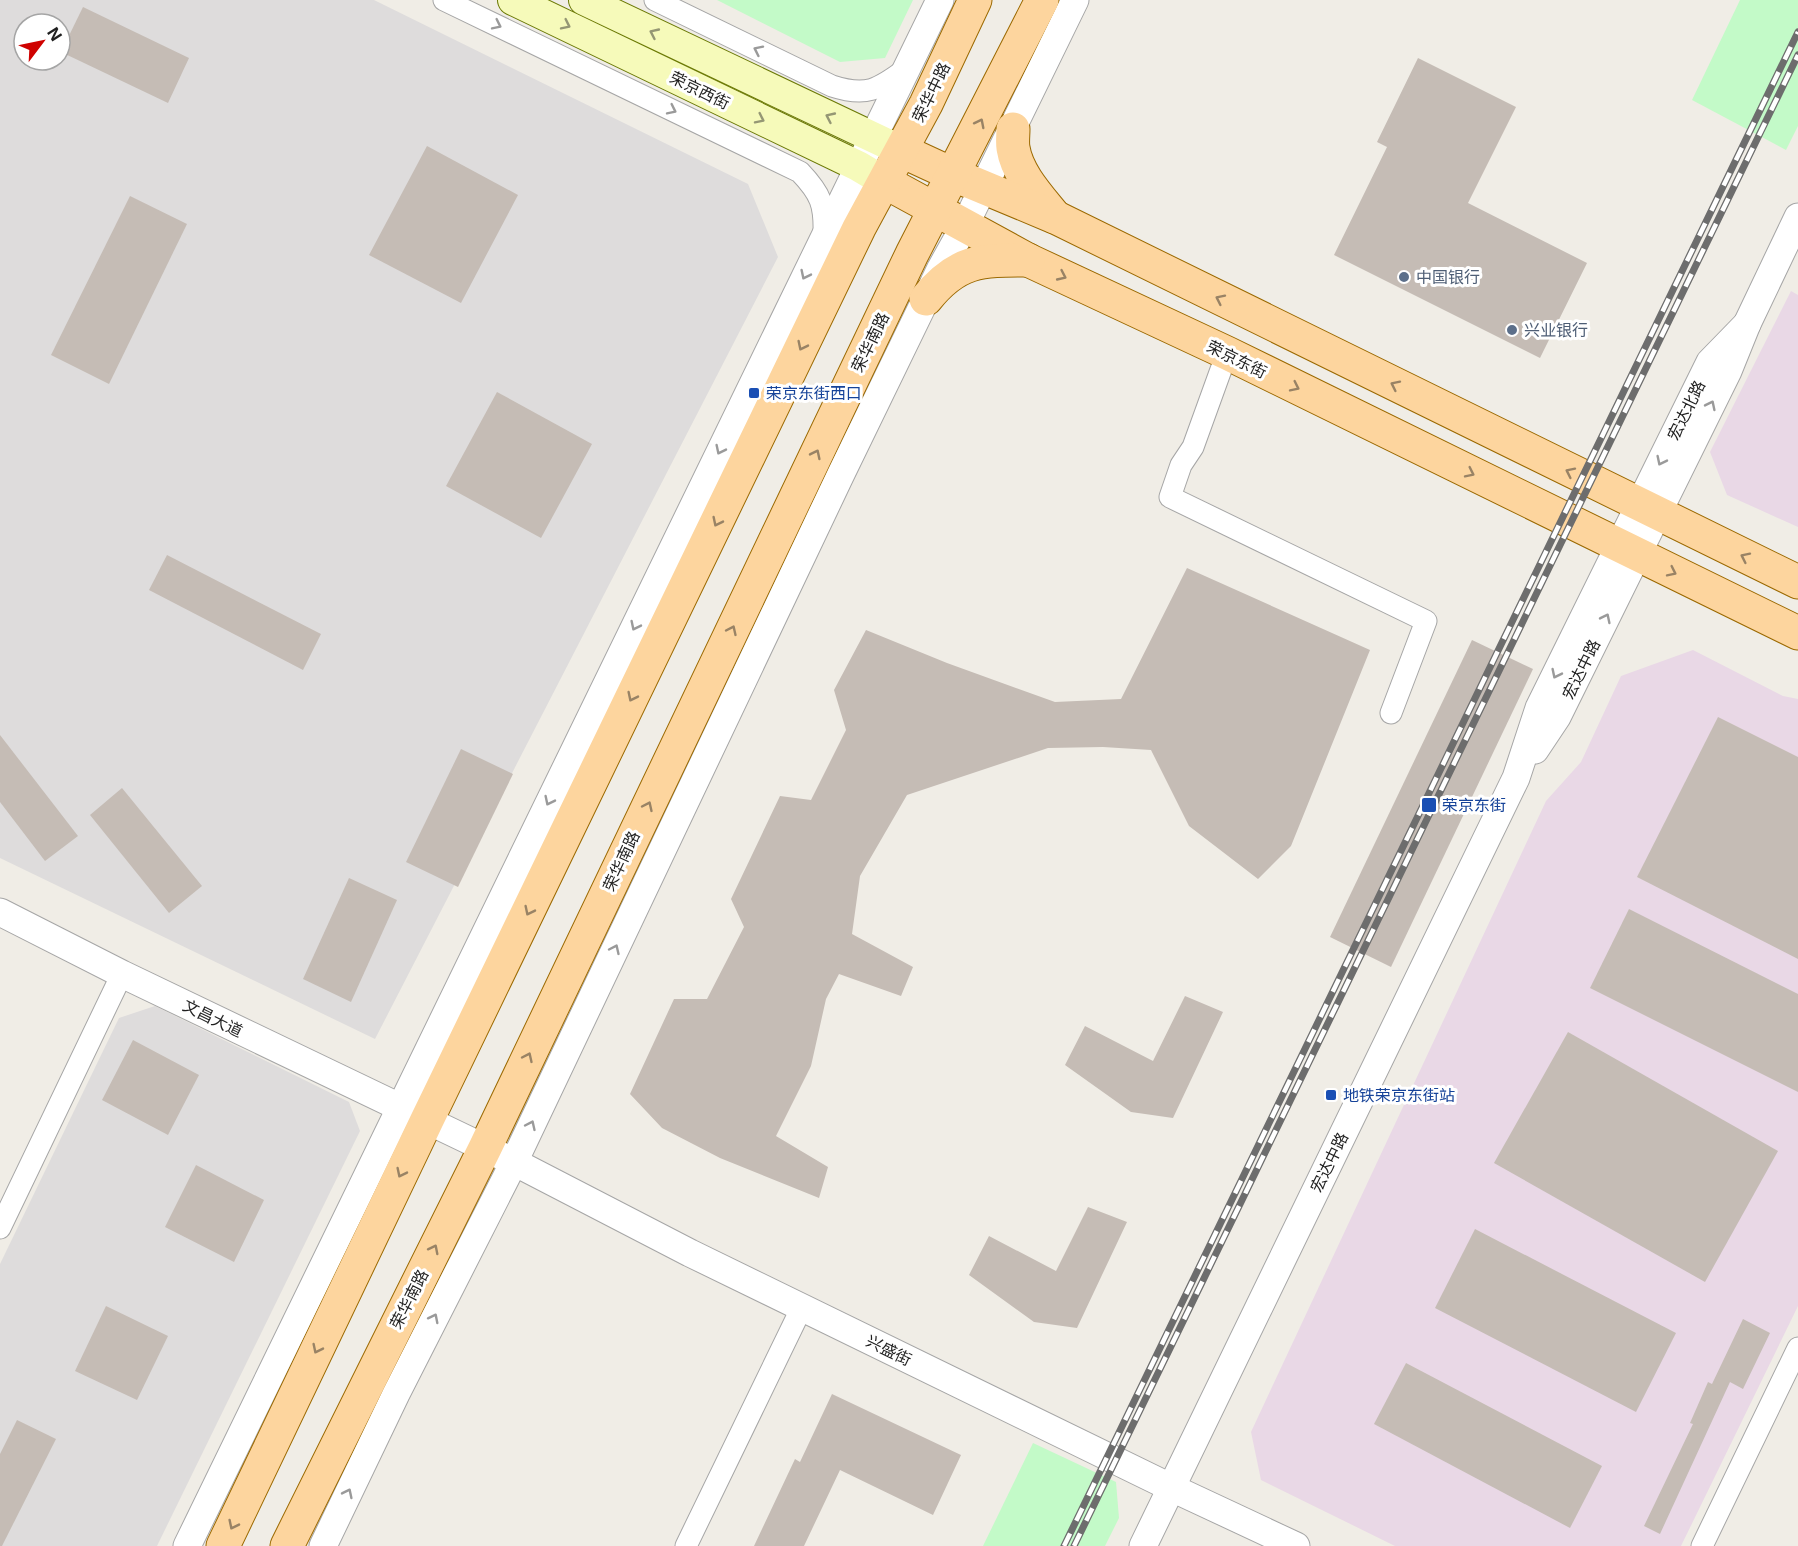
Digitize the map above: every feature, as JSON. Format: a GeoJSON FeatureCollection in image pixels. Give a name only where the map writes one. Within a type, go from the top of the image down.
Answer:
{"type":"FeatureCollection","features":[{"type":"Feature","properties":{"kind":"main road","name":"荣京西街"},"geometry":{"type":"LineString","coordinates":[[513,0],[871,174]]}},
{"type":"Feature","properties":{"kind":"main road","name":"荣京西街"},"geometry":{"type":"LineString","coordinates":[[584,0],[902,151]]}},
{"type":"Feature","properties":{"kind":"main road","name":"荣华中路"},"geometry":{"type":"LineString","coordinates":[[871,174],[902,151],[975,0]]}},
{"type":"Feature","properties":{"kind":"main road"},"geometry":{"type":"LineString","coordinates":[[954,175],[1042,0]]}},
{"type":"Feature","properties":{"kind":"main road"},"geometry":{"type":"LineString","coordinates":[[1013,129],[1013,148],[1019,164],[1031,186],[1057,219]]}},
{"type":"Feature","properties":{"kind":"main road"},"geometry":{"type":"LineString","coordinates":[[902,151],[1057,219],[1798,582]]}},
{"type":"Feature","properties":{"kind":"main road","name":"荣京东街"},"geometry":{"type":"LineString","coordinates":[[871,174],[1028,260],[1227,353],[1798,633]]}},
{"type":"Feature","properties":{"kind":"main road"},"geometry":{"type":"LineString","coordinates":[[223,1546],[414,1114],[564,838],[849,249],[871,174]]}},
{"type":"Feature","properties":{"kind":"main road","name":"荣华南路"},"geometry":{"type":"LineString","coordinates":[[287,1546],[485,1148],[781,527],[954,175]]}},
{"type":"Feature","properties":{"kind":"main road"},"geometry":{"type":"LineString","coordinates":[[926,299],[951,273],[963,267],[1000,260],[1028,260]]}},
{"type":"Feature","properties":{"kind":"street"},"geometry":{"type":"LineString","coordinates":[[444,0],[800,172],[812,184],[822,201],[825,216],[824,235]]}},
{"type":"Feature","properties":{"kind":"street"},"geometry":{"type":"LineString","coordinates":[[655,0],[832,86],[852,93],[875,89],[906,69]]}},
{"type":"Feature","properties":{"kind":"street"},"geometry":{"type":"LineString","coordinates":[[188,1546],[414,1114],[506,891],[824,235],[871,174],[872,136],[940,0]]}},
{"type":"Feature","properties":{"kind":"street"},"geometry":{"type":"LineString","coordinates":[[323,1546],[396,1394],[514,1162],[840,476],[1075,0]]}},
{"type":"Feature","properties":{"kind":"street","name":"宏达北路"},"geometry":{"type":"LineString","coordinates":[[1628,551],[1648,510],[1728,371],[1747,324],[1798,217]]}},
{"type":"Feature","properties":{"kind":"street"},"geometry":{"type":"LineString","coordinates":[[1227,353],[1193,447],[1181,465],[1170,497],[1426,621],[1391,713]]}},
{"type":"Feature","properties":{"kind":"street"},"geometry":{"type":"LineString","coordinates":[[781,527],[840,476]]}},
{"type":"Feature","properties":{"kind":"street","name":"宏达中路"},"geometry":{"type":"LineString","coordinates":[[1143,1546],[1516,778],[1539,708],[1628,551]]}},
{"type":"Feature","properties":{"kind":"street"},"geometry":{"type":"LineString","coordinates":[[506,891],[564,838]]}},
{"type":"Feature","properties":{"kind":"street","name":"文昌大道"},"geometry":{"type":"LineString","coordinates":[[0,912],[122,974],[485,1148]]}},
{"type":"Feature","properties":{"kind":"street"},"geometry":{"type":"LineString","coordinates":[[0,1228],[122,974]]}},
{"type":"Feature","properties":{"kind":"street","name":"兴盛街"},"geometry":{"type":"LineString","coordinates":[[485,1148],[690,1253],[1296,1546]]}},
{"type":"Feature","properties":{"kind":"street"},"geometry":{"type":"LineString","coordinates":[[686,1546],[802,1307]]}},
{"type":"Feature","properties":{"kind":"street"},"geometry":{"type":"LineString","coordinates":[[1702,1546],[1798,1348]]}},
{"type":"Feature","properties":{"kind":"street"},"geometry":{"type":"LineString","coordinates":[[332,1453],[396,1394]]}},
{"type":"Feature","properties":{"kind":"shaded area"},"geometry":{"type":"Polygon","coordinates":[[[0,0],[374,0],[748,184],[778,257],[375,1039],[0,858],[0,0]]]}},
{"type":"Feature","properties":{"kind":"shaded area"},"geometry":{"type":"Polygon","coordinates":[[[1791,291],[1798,295],[1798,527],[1727,495],[1710,452],[1791,291]]]}},
{"type":"Feature","properties":{"kind":"shaded area"},"geometry":{"type":"Polygon","coordinates":[[[1693,650],[1783,696],[1798,699],[1798,1306],[1681,1546],[1395,1546],[1261,1480],[1251,1432],[1546,801],[1581,762],[1621,676],[1693,650]]]}},
{"type":"Feature","properties":{"kind":"shaded area"},"geometry":{"type":"Polygon","coordinates":[[[155,1006],[349,1102],[360,1131],[157,1546],[0,1546],[0,1264],[119,1018],[155,1006]]]}},
{"type":"Feature","properties":{"kind":"green space"},"geometry":{"type":"Polygon","coordinates":[[[717,0],[913,0],[885,58],[840,62],[717,0]]]}},
{"type":"Feature","properties":{"kind":"green space"},"geometry":{"type":"Polygon","coordinates":[[[1740,0],[1798,0],[1798,126],[1786,150],[1692,100],[1740,0]]]}},
{"type":"Feature","properties":{"kind":"green space"},"geometry":{"type":"Polygon","coordinates":[[[1033,1443],[1116,1482],[1119,1518],[1105,1546],[983,1546],[1033,1443]]]}},
{"type":"Feature","properties":{"kind":"building"},"geometry":{"type":"Polygon","coordinates":[[[83,7],[189,58],[168,103],[72,57],[72,30],[83,7]]]}},
{"type":"Feature","properties":{"kind":"building"},"geometry":{"type":"Polygon","coordinates":[[[1418,58],[1516,107],[1468,203],[1587,263],[1540,358],[1334,255],[1387,147],[1377,142],[1418,58]]]}},
{"type":"Feature","properties":{"kind":"building"},"geometry":{"type":"Polygon","coordinates":[[[427,146],[518,195],[461,303],[369,255],[427,146]]]}},
{"type":"Feature","properties":{"kind":"building"},"geometry":{"type":"Polygon","coordinates":[[[130,196],[187,224],[109,384],[51,355],[130,196]]]}},
{"type":"Feature","properties":{"kind":"building"},"geometry":{"type":"Polygon","coordinates":[[[497,392],[592,444],[541,538],[446,486],[497,392]]]}},
{"type":"Feature","properties":{"kind":"building"},"geometry":{"type":"Polygon","coordinates":[[[167,555],[321,634],[303,670],[149,590],[167,555]]]}},
{"type":"Feature","properties":{"kind":"building"},"geometry":{"type":"Polygon","coordinates":[[[1187,568],[1370,650],[1291,846],[1258,879],[1189,826],[1151,750],[1103,747],[1048,748],[907,795],[860,876],[852,934],[913,967],[901,996],[839,974],[826,999],[811,1066],[776,1136],[828,1167],[819,1198],[720,1158],[662,1128],[630,1094],[674,999],[707,999],[744,927],[731,899],[780,796],[811,800],[846,730],[834,690],[866,630],[947,663],[1055,702],[1121,699],[1187,568]]]}},
{"type":"Feature","properties":{"kind":"building","name":"荣京东街"},"geometry":{"type":"Polygon","coordinates":[[[1472,640],[1533,669],[1391,967],[1330,937],[1472,640]]]}},
{"type":"Feature","properties":{"kind":"building"},"geometry":{"type":"Polygon","coordinates":[[[1718,717],[1798,757],[1798,959],[1637,877],[1718,717]]]}},
{"type":"Feature","properties":{"kind":"building"},"geometry":{"type":"Polygon","coordinates":[[[0,735],[78,836],[45,861],[0,802],[0,735]]]}},
{"type":"Feature","properties":{"kind":"building"},"geometry":{"type":"Polygon","coordinates":[[[461,749],[513,774],[458,887],[406,862],[461,749]]]}},
{"type":"Feature","properties":{"kind":"building"},"geometry":{"type":"Polygon","coordinates":[[[122,788],[202,886],[169,913],[90,815],[122,788]]]}},
{"type":"Feature","properties":{"kind":"building"},"geometry":{"type":"Polygon","coordinates":[[[349,878],[397,900],[351,1002],[303,979],[349,878]]]}},
{"type":"Feature","properties":{"kind":"building"},"geometry":{"type":"Polygon","coordinates":[[[1629,909],[1798,994],[1798,1092],[1590,988],[1629,909]]]}},
{"type":"Feature","properties":{"kind":"building"},"geometry":{"type":"Polygon","coordinates":[[[1185,996],[1223,1012],[1173,1118],[1131,1112],[1065,1065],[1085,1026],[1153,1061],[1185,996]]]}},
{"type":"Feature","properties":{"kind":"building"},"geometry":{"type":"Polygon","coordinates":[[[1568,1032],[1778,1151],[1705,1282],[1494,1163],[1568,1032]]]}},
{"type":"Feature","properties":{"kind":"building"},"geometry":{"type":"Polygon","coordinates":[[[133,1040],[199,1075],[168,1135],[102,1100],[133,1040]]]}},
{"type":"Feature","properties":{"kind":"building"},"geometry":{"type":"Polygon","coordinates":[[[196,1165],[264,1200],[234,1262],[165,1227],[196,1165]]]}},
{"type":"Feature","properties":{"kind":"building"},"geometry":{"type":"Polygon","coordinates":[[[1088,1207],[1127,1222],[1077,1328],[1034,1322],[969,1275],[989,1236],[1056,1271],[1088,1207]]]}},
{"type":"Feature","properties":{"kind":"building"},"geometry":{"type":"Polygon","coordinates":[[[1475,1229],[1676,1333],[1636,1412],[1435,1308],[1475,1229]]]}},
{"type":"Feature","properties":{"kind":"building"},"geometry":{"type":"Polygon","coordinates":[[[106,1306],[168,1336],[137,1400],[75,1371],[106,1306]]]}},
{"type":"Feature","properties":{"kind":"building"},"geometry":{"type":"Polygon","coordinates":[[[1743,1319],[1770,1333],[1743,1389],[1730,1382],[1660,1534],[1644,1526],[1693,1424],[1690,1423],[1708,1382],[1712,1384],[1743,1319]]]}},
{"type":"Feature","properties":{"kind":"building"},"geometry":{"type":"Polygon","coordinates":[[[1406,1363],[1602,1466],[1570,1528],[1374,1424],[1406,1363]]]}},
{"type":"Feature","properties":{"kind":"building"},"geometry":{"type":"Polygon","coordinates":[[[832,1394],[961,1455],[933,1515],[840,1470],[804,1546],[754,1546],[795,1459],[800,1462],[832,1394]]]}},
{"type":"Feature","properties":{"kind":"building"},"geometry":{"type":"Polygon","coordinates":[[[17,1420],[56,1439],[0,1546],[0,1454],[17,1420]]]}},
{"type":"Feature","properties":{"kind":"railway"},"geometry":{"type":"LineString","coordinates":[[1064,1546],[1798,32]]}},
{"type":"Feature","properties":{"kind":"railway"},"geometry":{"type":"LineString","coordinates":[[1074,1546],[1798,55]]}},
{"type":"Feature","properties":{"kind":"place","name":"中国银行"},"geometry":{"type":"Point","coordinates":[1404,277]}},
{"type":"Feature","properties":{"kind":"place","name":"兴业银行"},"geometry":{"type":"Point","coordinates":[1512,330]}},
{"type":"Feature","properties":{"kind":"place","name":"荣京东街西口"},"geometry":{"type":"Point","coordinates":[754,393]}},
{"type":"Feature","properties":{"kind":"place","name":"荣京东街"},"geometry":{"type":"Point","coordinates":[1429,805]}},
{"type":"Feature","properties":{"kind":"place","name":"地铁荣京东街站"},"geometry":{"type":"Point","coordinates":[1331,1095]}}]}
